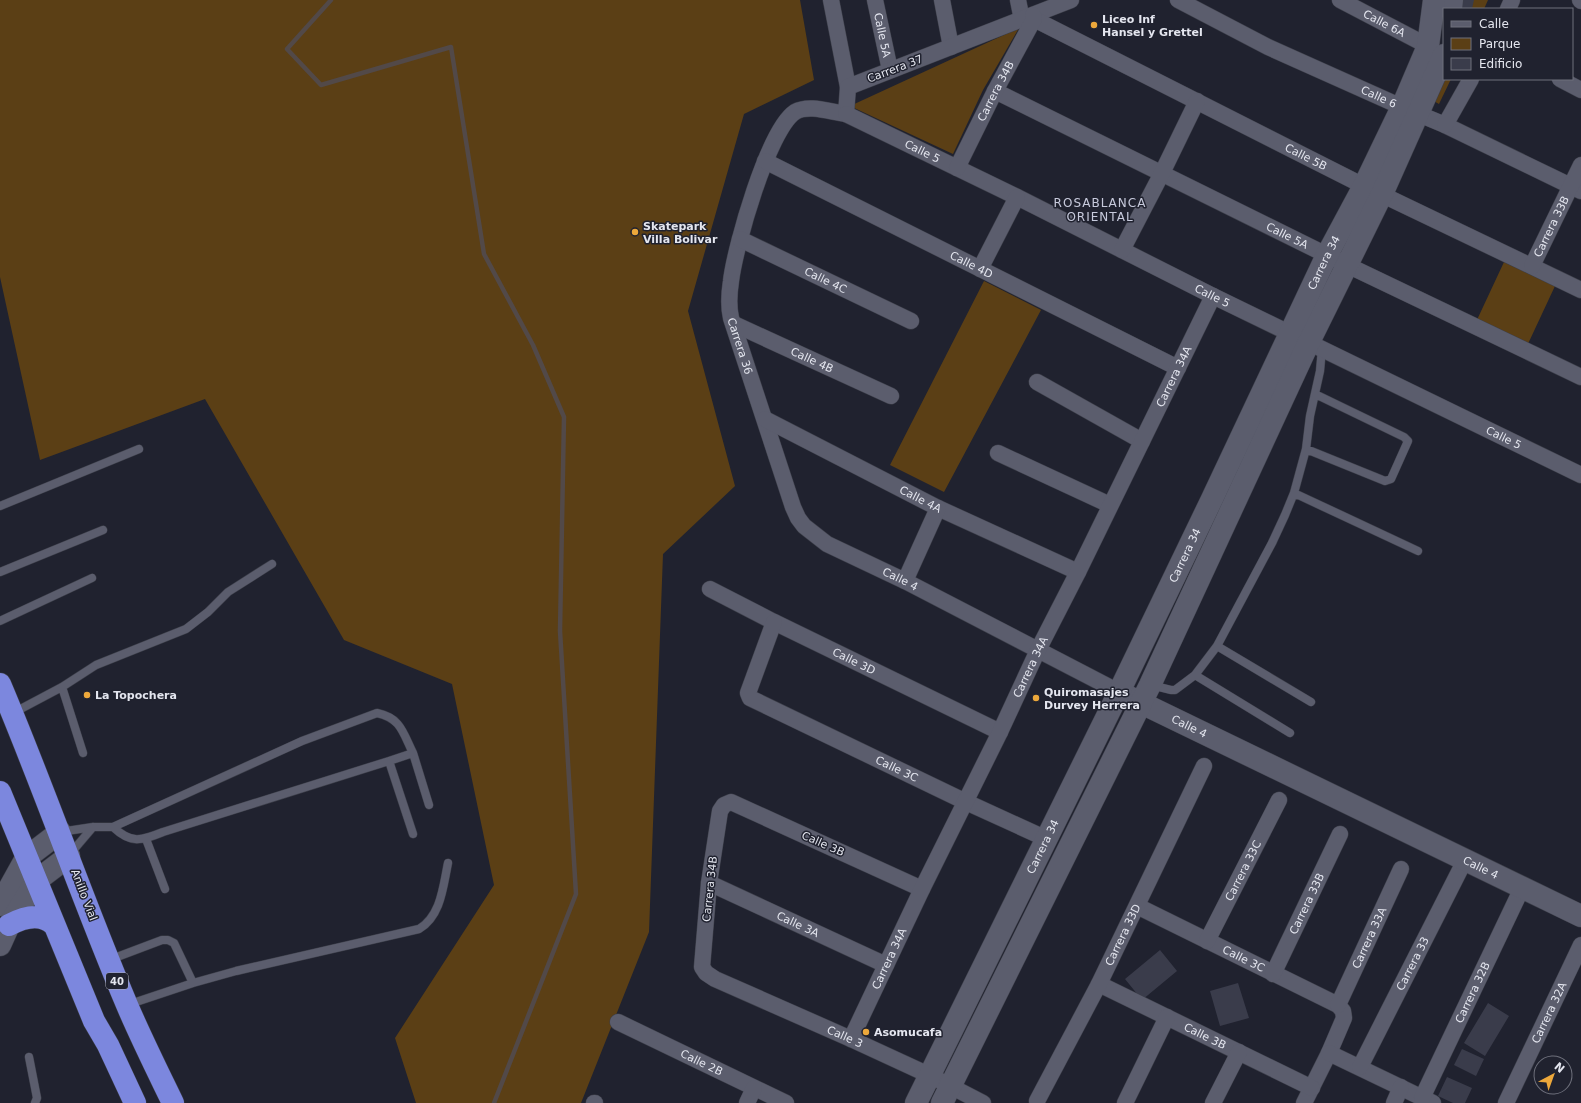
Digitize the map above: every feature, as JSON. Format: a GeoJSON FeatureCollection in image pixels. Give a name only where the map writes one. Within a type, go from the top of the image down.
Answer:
{"type":"FeatureCollection","features":[{"type":"Feature","properties":{"kind":"highway","name":"Anillo Vial"},"geometry":{"type":"LineString","coordinates":[[0,684],[60,832],[127,1005],[173,1103]]}},
{"type":"Feature","properties":{"kind":"highway"},"geometry":{"type":"LineString","coordinates":[[0,792],[94,1021],[113,1056],[135,1103]]}},
{"type":"Feature","properties":{"kind":"highway"},"geometry":{"type":"LineString","coordinates":[[9,925],[22,918],[36,916],[50,920],[54,925]]}},
{"type":"Feature","properties":{"kind":"street"},"geometry":{"type":"LineString","coordinates":[[765,161],[778,132],[786,120],[795,112],[807,108],[846,114],[848,87],[831,0]]}},
{"type":"Feature","properties":{"kind":"street","name":"Calle 5A"},"geometry":{"type":"LineString","coordinates":[[875,0],[890,70]]}},
{"type":"Feature","properties":{"kind":"street"},"geometry":{"type":"LineString","coordinates":[[942,0],[951,47]]}},
{"type":"Feature","properties":{"kind":"street"},"geometry":{"type":"LineString","coordinates":[[1018,0],[1030,18]]}},
{"type":"Feature","properties":{"kind":"street","name":"Carrera 37"},"geometry":{"type":"LineString","coordinates":[[848,87],[1030,18],[1071,0]]}},
{"type":"Feature","properties":{"kind":"street","name":"Calle 6"},"geometry":{"type":"LineString","coordinates":[[1178,0],[1268,47],[1410,111],[1445,125],[1576,189]]}},
{"type":"Feature","properties":{"kind":"street","name":"Calle 6A"},"geometry":{"type":"LineString","coordinates":[[1340,0],[1436,51]]}},
{"type":"Feature","properties":{"kind":"street","name":"Carrera 34"},"geometry":{"type":"LineString","coordinates":[[946,1095],[1145,694],[1307,341],[1347,265],[1373,190],[1436,51],[1434,0]]}},
{"type":"Feature","properties":{"kind":"street","name":"Carrera 34B"},"geometry":{"type":"LineString","coordinates":[[957,168],[1030,18]]}},
{"type":"Feature","properties":{"kind":"street","name":"Calle 5B"},"geometry":{"type":"LineString","coordinates":[[1030,18],[1197,100],[1373,190],[1581,290]]}},
{"type":"Feature","properties":{"kind":"street"},"geometry":{"type":"LineString","coordinates":[[1445,125],[1470,80]]}},
{"type":"Feature","properties":{"kind":"street"},"geometry":{"type":"LineString","coordinates":[[1562,80],[1581,90]]}},
{"type":"Feature","properties":{"kind":"street","name":"Calle 5A"},"geometry":{"type":"LineString","coordinates":[[994,91],[1326,255],[1581,377]]}},
{"type":"Feature","properties":{"kind":"street"},"geometry":{"type":"LineString","coordinates":[[1122,250],[1162,173],[1197,100]]}},
{"type":"Feature","properties":{"kind":"street","name":"Calle 5"},"geometry":{"type":"LineString","coordinates":[[846,114],[1018,197],[1213,296],[1581,475]]}},
{"type":"Feature","properties":{"kind":"street","name":"Carrera 36"},"geometry":{"type":"LineString","coordinates":[[765,161],[740,239],[734,263],[730,292],[730,311],[793,507],[804,526]]}},
{"type":"Feature","properties":{"kind":"street","name":"Calle 4D"},"geometry":{"type":"LineString","coordinates":[[765,161],[1178,368]]}},
{"type":"Feature","properties":{"kind":"street","name":"Carrera 33B"},"geometry":{"type":"LineString","coordinates":[[1532,266],[1576,189],[1581,165]]}},
{"type":"Feature","properties":{"kind":"street","name":"Carrera 34"},"geometry":{"type":"LineString","coordinates":[[916,1103],[1048,839],[1212,499],[1307,341],[1326,255],[1373,190]]}},
{"type":"Feature","properties":{"kind":"street"},"geometry":{"type":"LineString","coordinates":[[980,269],[1018,197]]}},
{"type":"Feature","properties":{"kind":"street","name":"Calle 4C"},"geometry":{"type":"LineString","coordinates":[[740,239],[911,321]]}},
{"type":"Feature","properties":{"kind":"street","name":"Carrera 34A"},"geometry":{"type":"LineString","coordinates":[[851,1039],[1000,732],[1038,650],[1078,572],[1213,296]]}},
{"type":"Feature","properties":{"kind":"street","name":"Calle 4B"},"geometry":{"type":"LineString","coordinates":[[734,324],[891,396]]}},
{"type":"Feature","properties":{"kind":"street"},"geometry":{"type":"LineString","coordinates":[[1037,382],[1142,441]]}},
{"type":"Feature","properties":{"kind":"street","name":"Calle 4A"},"geometry":{"type":"LineString","coordinates":[[765,419],[938,508],[1078,572]]}},
{"type":"Feature","properties":{"kind":"street"},"geometry":{"type":"LineString","coordinates":[[998,452],[1110,505]]}},
{"type":"Feature","properties":{"kind":"street"},"geometry":{"type":"LineString","coordinates":[[905,581],[938,508]]}},
{"type":"Feature","properties":{"kind":"street","name":"Calle 4"},"geometry":{"type":"LineString","coordinates":[[804,526],[827,544],[905,581],[1119,692],[1145,694],[1465,860],[1581,916]]}},
{"type":"Feature","properties":{"kind":"street","name":"Calle 3D"},"geometry":{"type":"LineString","coordinates":[[710,589],[774,622],[1000,732]]}},
{"type":"Feature","properties":{"kind":"street","name":"Calle 3C"},"geometry":{"type":"LineString","coordinates":[[774,622],[748,693],[750,698],[966,802],[1048,839]]}},
{"type":"Feature","properties":{"kind":"street","name":"Carrera 33D"},"geometry":{"type":"LineString","coordinates":[[1037,1101],[1137,906],[1204,766]]}},
{"type":"Feature","properties":{"kind":"street","name":"Carrera 33C"},"geometry":{"type":"LineString","coordinates":[[1207,941],[1279,800]]}},
{"type":"Feature","properties":{"kind":"street","name":"Calle 3B"},"geometry":{"type":"LineString","coordinates":[[724,805],[730,802],[922,890]]}},
{"type":"Feature","properties":{"kind":"street","name":"Carrera 34B"},"geometry":{"type":"LineString","coordinates":[[706,973],[702,967],[709,883],[720,811],[724,805]]}},
{"type":"Feature","properties":{"kind":"street"},"geometry":{"type":"LineString","coordinates":[[0,905],[26,858],[60,832]]}},
{"type":"Feature","properties":{"kind":"street","name":"Carrera 33B"},"geometry":{"type":"LineString","coordinates":[[1274,974],[1340,834]]}},
{"type":"Feature","properties":{"kind":"street"},"geometry":{"type":"LineString","coordinates":[[0,945],[9,925],[36,881],[69,856]]}},
{"type":"Feature","properties":{"kind":"street","name":"Carrera 33"},"geometry":{"type":"LineString","coordinates":[[1360,1067],[1465,860]]}},
{"type":"Feature","properties":{"kind":"street","name":"Carrera 33A"},"geometry":{"type":"LineString","coordinates":[[1304,1103],[1329,1053],[1341,1012],[1401,870]]}},
{"type":"Feature","properties":{"kind":"street","name":"Calle 3A"},"geometry":{"type":"LineString","coordinates":[[709,883],[886,965]]}},
{"type":"Feature","properties":{"kind":"street","name":"Carrera 32B"},"geometry":{"type":"LineString","coordinates":[[1428,1100],[1522,888]]}},
{"type":"Feature","properties":{"kind":"street","name":"Calle 3C"},"geometry":{"type":"LineString","coordinates":[[1137,906],[1274,974],[1341,1012]]}},
{"type":"Feature","properties":{"kind":"street","name":"Carrera 32A"},"geometry":{"type":"LineString","coordinates":[[1506,1103],[1581,945]]}},
{"type":"Feature","properties":{"kind":"street","name":"Calle 3"},"geometry":{"type":"LineString","coordinates":[[706,973],[715,979],[929,1075],[946,1095],[983,1103]]}},
{"type":"Feature","properties":{"kind":"street","name":"Calle 3B"},"geometry":{"type":"LineString","coordinates":[[1098,984],[1312,1088]]}},
{"type":"Feature","properties":{"kind":"street"},"geometry":{"type":"LineString","coordinates":[[1125,1103],[1167,1017]]}},
{"type":"Feature","properties":{"kind":"street","name":"Calle 2B"},"geometry":{"type":"LineString","coordinates":[[618,1022],[786,1103]]}},
{"type":"Feature","properties":{"kind":"street"},"geometry":{"type":"LineString","coordinates":[[1213,1103],[1239,1052]]}},
{"type":"Feature","properties":{"kind":"street"},"geometry":{"type":"LineString","coordinates":[[1329,1053],[1428,1100]]}},
{"type":"Feature","properties":{"kind":"street"},"geometry":{"type":"LineString","coordinates":[[1394,1103],[1401,1087]]}},
{"type":"Feature","properties":{"kind":"street"},"geometry":{"type":"LineString","coordinates":[[747,1103],[754,1088]]}},
{"type":"Feature","properties":{"kind":"lane"},"geometry":{"type":"LineString","coordinates":[[1145,694],[1175,690],[1196,675],[1217,646],[1272,543],[1294,493],[1306,449],[1310,416],[1320,371],[1307,341]]}},
{"type":"Feature","properties":{"kind":"lane"},"geometry":{"type":"LineString","coordinates":[[1306,449],[1385,481],[1391,479],[1408,441],[1404,437],[1315,394]]}},
{"type":"Feature","properties":{"kind":"lane"},"geometry":{"type":"LineString","coordinates":[[0,506],[139,449]]}},
{"type":"Feature","properties":{"kind":"lane"},"geometry":{"type":"LineString","coordinates":[[1294,493],[1418,551]]}},
{"type":"Feature","properties":{"kind":"lane"},"geometry":{"type":"LineString","coordinates":[[0,572],[102,530]]}},
{"type":"Feature","properties":{"kind":"lane"},"geometry":{"type":"LineString","coordinates":[[12,713],[62,687],[96,665],[186,629],[208,612],[228,592],[272,564]]}},
{"type":"Feature","properties":{"kind":"lane"},"geometry":{"type":"LineString","coordinates":[[0,621],[92,578]]}},
{"type":"Feature","properties":{"kind":"lane"},"geometry":{"type":"LineString","coordinates":[[1217,646],[1312,702]]}},
{"type":"Feature","properties":{"kind":"lane"},"geometry":{"type":"LineString","coordinates":[[1196,675],[1290,733]]}},
{"type":"Feature","properties":{"kind":"lane"},"geometry":{"type":"LineString","coordinates":[[62,687],[83,753]]}},
{"type":"Feature","properties":{"kind":"lane"},"geometry":{"type":"LineString","coordinates":[[60,832],[93,827],[113,827],[302,741],[377,713],[387,715],[397,722],[413,753],[429,805]]}},
{"type":"Feature","properties":{"kind":"lane"},"geometry":{"type":"LineString","coordinates":[[113,827],[122,836],[131,839],[146,839],[163,832],[413,753]]}},
{"type":"Feature","properties":{"kind":"lane"},"geometry":{"type":"LineString","coordinates":[[389,761],[413,834]]}},
{"type":"Feature","properties":{"kind":"lane"},"geometry":{"type":"LineString","coordinates":[[69,856],[93,827]]}},
{"type":"Feature","properties":{"kind":"lane"},"geometry":{"type":"LineString","coordinates":[[146,839],[165,889]]}},
{"type":"Feature","properties":{"kind":"lane"},"geometry":{"type":"LineString","coordinates":[[127,1005],[193,983],[289,958],[419,929],[428,924],[438,906],[448,863]]}},
{"type":"Feature","properties":{"kind":"lane"},"geometry":{"type":"LineString","coordinates":[[109,960],[162,940],[168,940],[174,943],[193,983]]}},
{"type":"Feature","properties":{"kind":"lane"},"geometry":{"type":"LineString","coordinates":[[29,1057],[37,1098],[36,1103]]}},
{"type":"Feature","properties":{"kind":"green space"},"geometry":{"type":"Polygon","coordinates":[[[0,0],[800,0],[814,80],[744,114],[688,311],[735,486],[663,554],[649,932],[581,1103],[416,1103],[395,1038],[494,885],[452,684],[344,640],[205,399],[40,460],[0,277],[0,0]]]}},
{"type":"Feature","properties":{"kind":"green space"},"geometry":{"type":"Polygon","coordinates":[[[1458,0],[1488,0],[1484,8],[1458,8],[1458,0]]]}},
{"type":"Feature","properties":{"kind":"green space"},"geometry":{"type":"Polygon","coordinates":[[[1019,28],[983,90],[953,154],[850,106],[1019,28]]]}},
{"type":"Feature","properties":{"kind":"green space"},"geometry":{"type":"Polygon","coordinates":[[[1443,80],[1451,80],[1439,104],[1430,99],[1443,80]]]}},
{"type":"Feature","properties":{"kind":"green space"},"geometry":{"type":"Polygon","coordinates":[[[1504,262],[1555,286],[1527,346],[1476,322],[1504,262]]]}},
{"type":"Feature","properties":{"kind":"green space"},"geometry":{"type":"Polygon","coordinates":[[[984,281],[1041,310],[944,492],[890,465],[984,281]]]}},
{"type":"Feature","properties":{"kind":"building"},"geometry":{"type":"Polygon","coordinates":[[[1457,0],[1474,0],[1472,8],[1456,8],[1457,0]]]}},
{"type":"Feature","properties":{"kind":"building"},"geometry":{"type":"Polygon","coordinates":[[[1160,950],[1177,971],[1142,1000],[1125,979],[1160,950]]]}},
{"type":"Feature","properties":{"kind":"building"},"geometry":{"type":"Polygon","coordinates":[[[1238,983],[1249,1018],[1220,1026],[1210,991],[1238,983]]]}},
{"type":"Feature","properties":{"kind":"building"},"geometry":{"type":"Polygon","coordinates":[[[1488,1003],[1509,1016],[1485,1056],[1464,1043],[1488,1003]]]}},
{"type":"Feature","properties":{"kind":"building"},"geometry":{"type":"Polygon","coordinates":[[[1462,1049],[1484,1059],[1476,1076],[1454,1065],[1462,1049]]]}},
{"type":"Feature","properties":{"kind":"building"},"geometry":{"type":"Polygon","coordinates":[[[1447,1077],[1472,1088],[1465,1103],[1453,1103],[1438,1096],[1447,1077]]]}},
{"type":"Feature","properties":{"kind":"waterway"},"geometry":{"type":"LineString","coordinates":[[331,0],[287,49],[321,85],[451,47],[484,254],[533,345],[564,417],[560,631],[576,894],[494,1103]]}},
{"type":"Feature","properties":{"kind":"place","name":"Liceo Inf Hansel y Grettel"},"geometry":{"type":"Point","coordinates":[1094,25]}},
{"type":"Feature","properties":{"kind":"place","name":"Skatepark Villa Bolivar"},"geometry":{"type":"Point","coordinates":[635,232]}},
{"type":"Feature","properties":{"kind":"place","name":"La Topochera"},"geometry":{"type":"Point","coordinates":[87,695]}},
{"type":"Feature","properties":{"kind":"place","name":"Quiromasajes Durvey Herrera"},"geometry":{"type":"Point","coordinates":[1036,698]}},
{"type":"Feature","properties":{"kind":"place","name":"Asomucafa"},"geometry":{"type":"Point","coordinates":[866,1032]}},
{"type":"Feature","properties":{"kind":"district","name":"ROSABLANCA ORIENTAL"},"geometry":{"type":"Point","coordinates":[1100,210]}}]}
